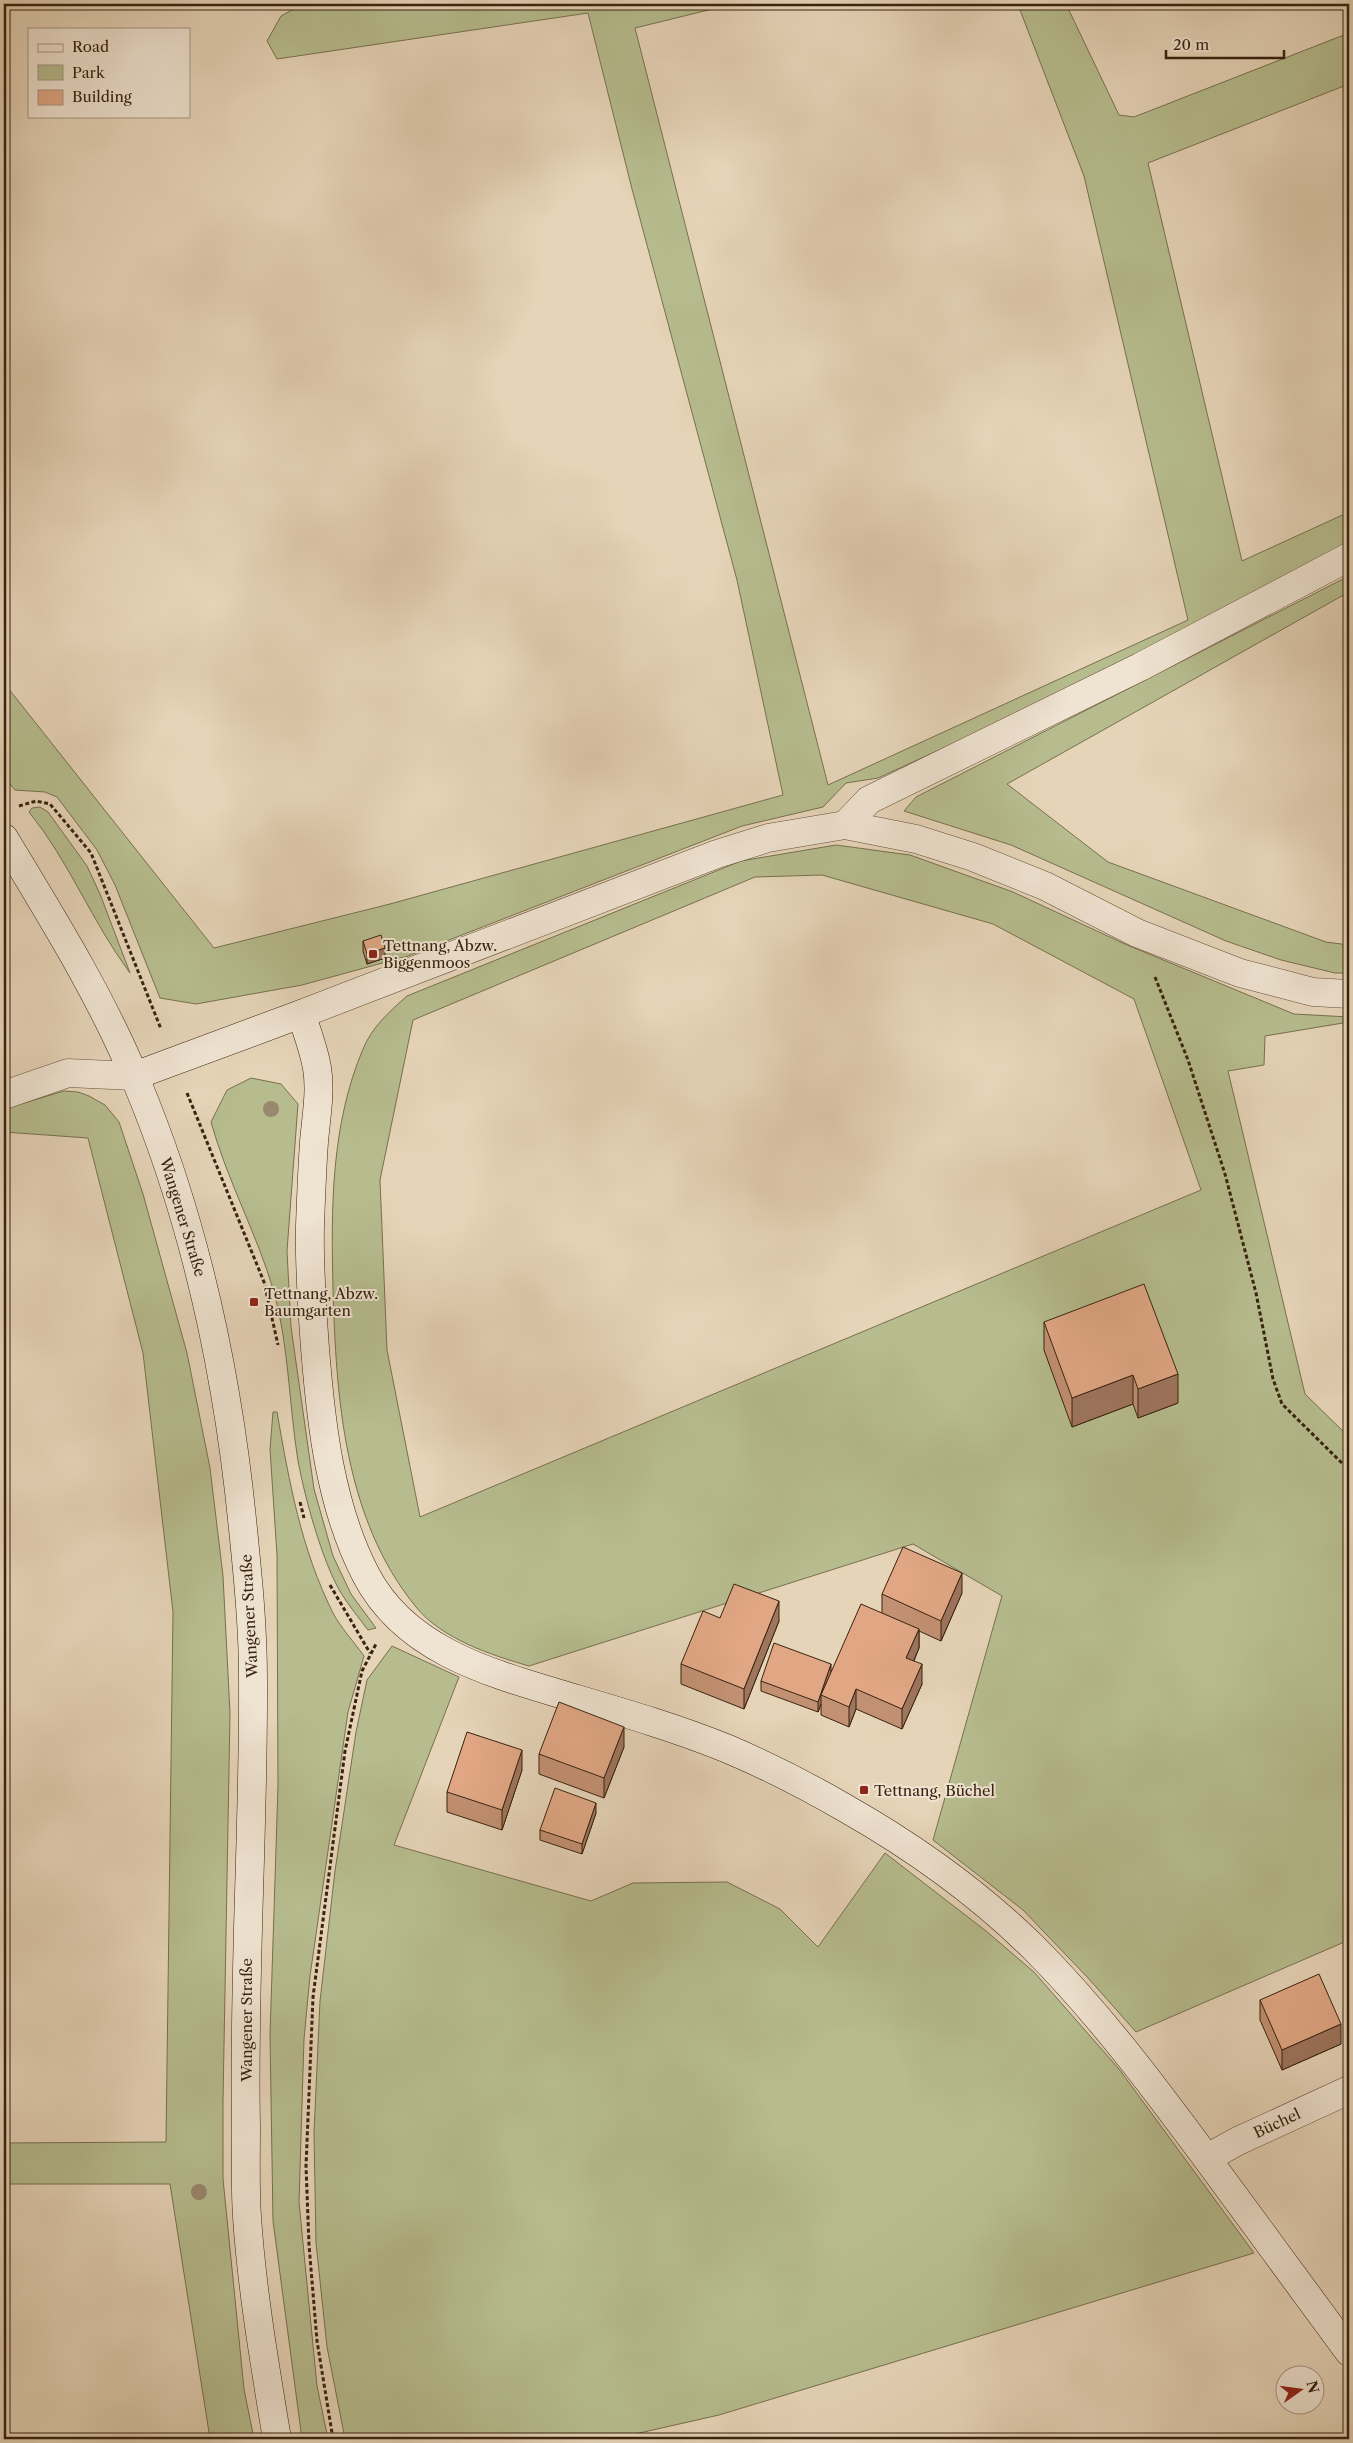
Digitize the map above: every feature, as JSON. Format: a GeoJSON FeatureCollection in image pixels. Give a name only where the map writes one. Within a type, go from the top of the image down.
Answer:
{"type":"FeatureCollection","features":[{"type":"Feature","properties":{"kind":"main road"},"geometry":{"type":"LineString","coordinates":[[845,825],[869,800],[1140,666],[1349,557]]}},
{"type":"Feature","properties":{"kind":"main road"},"geometry":{"type":"LineString","coordinates":[[4,1095],[68,1073],[134,1076],[302,1014],[717,854],[768,838],[845,825],[916,839],[973,857],[1045,886],[1136,933],[1240,974],[1313,992],[1349,994]]}},
{"type":"Feature","properties":{"kind":"main road","name":"Wangener Straße"},"geometry":{"type":"LineString","coordinates":[[4,838],[58,926],[134,1076],[166,1156],[198,1263],[220,1358],[235,1449],[248,1576],[253,1674],[245,1992],[247,2218],[264,2359],[277,2439]]}},
{"type":"Feature","properties":{"kind":"main road"},"geometry":{"type":"LineString","coordinates":[[302,1014],[317,1065],[319,1091],[310,1231],[312,1315],[319,1397],[329,1459],[346,1527],[367,1576],[396,1617],[431,1643],[464,1662],[727,1749],[808,1788],[893,1838],[992,1911],[1031,1946],[1113,2036],[1207,2158],[1349,2352]]}},
{"type":"Feature","properties":{"kind":"main road","name":"Büchel"},"geometry":{"type":"LineString","coordinates":[[1207,2158],[1238,2141],[1349,2090]]}},
{"type":"Feature","properties":{"kind":"path"},"geometry":{"type":"LineString","coordinates":[[1136,933],[1188,1060],[1225,1174],[1256,1293],[1273,1379],[1282,1404],[1349,1470]]}},
{"type":"Feature","properties":{"kind":"path"},"geometry":{"type":"LineString","coordinates":[[333,2439],[318,2341],[309,2245],[306,2166],[314,1997],[345,1751],[360,1680],[370,1653],[396,1617]]}},
{"type":"Feature","properties":{"kind":"green space"},"geometry":{"type":"Polygon","coordinates":[[[303,4],[733,4],[635,28],[828,785],[1188,620],[1084,176],[1020,10],[1014,4],[1066,4],[1119,115],[1134,117],[1349,33],[1349,84],[1148,163],[1242,561],[1349,512],[1349,548],[1143,657],[878,778],[846,783],[823,807],[742,826],[408,956],[302,985],[196,1004],[160,998],[115,885],[97,850],[57,797],[45,792],[15,790],[4,777],[4,683],[214,948],[390,904],[783,795],[737,580],[632,189],[588,13],[277,59],[267,41],[281,16],[303,4]]]}},
{"type":"Feature","properties":{"kind":"green space"},"geometry":{"type":"Polygon","coordinates":[[[1349,576],[1349,592],[1007,784],[1108,862],[1326,942],[1349,945],[1349,973],[1335,973],[1281,960],[1226,941],[1011,845],[904,811],[916,797],[1349,576]]]}},
{"type":"Feature","properties":{"kind":"green space"},"geometry":{"type":"Polygon","coordinates":[[[40,807],[48,812],[87,866],[100,894],[130,973],[104,933],[69,871],[29,812],[32,808],[40,807]]]}},
{"type":"Feature","properties":{"kind":"green space"},"geometry":{"type":"Polygon","coordinates":[[[836,845],[910,855],[1013,892],[1127,945],[1294,1014],[1349,1017],[1349,1022],[1265,1036],[1264,1065],[1228,1071],[1305,1394],[1349,1437],[1349,1940],[1136,2032],[1089,1979],[1023,1910],[933,1840],[1002,1596],[913,1544],[529,1666],[483,1651],[439,1628],[416,1607],[392,1572],[373,1535],[359,1496],[349,1455],[342,1414],[334,1329],[332,1227],[335,1167],[345,1107],[352,1078],[363,1049],[371,1034],[382,1020],[407,996],[741,861],[836,845]],[[822,875],[755,877],[413,1020],[380,1180],[387,1350],[420,1517],[1201,1190],[1134,999],[993,924],[822,875]]]}},
{"type":"Feature","properties":{"kind":"green space"},"geometry":{"type":"Polygon","coordinates":[[[251,1078],[281,1084],[298,1104],[287,1251],[291,1327],[314,1489],[333,1556],[351,1594],[376,1628],[368,1630],[344,1598],[334,1580],[315,1529],[298,1461],[286,1355],[274,1292],[225,1165],[211,1122],[227,1090],[251,1078]]]}},
{"type":"Feature","properties":{"kind":"green space"},"geometry":{"type":"Polygon","coordinates":[[[64,1091],[78,1092],[105,1105],[119,1122],[143,1194],[187,1353],[210,1468],[223,1576],[230,1713],[223,2179],[244,2389],[254,2439],[210,2439],[170,2184],[4,2184],[4,2143],[166,2142],[173,1612],[143,1353],[88,1138],[4,1132],[4,1109],[64,1091]]]}},
{"type":"Feature","properties":{"kind":"green space"},"geometry":{"type":"Polygon","coordinates":[[[273,1412],[277,1412],[286,1464],[312,1564],[333,1613],[364,1656],[348,1712],[310,1976],[304,2039],[299,2202],[317,2386],[328,2439],[302,2439],[273,2221],[270,2035],[278,1786],[277,1555],[270,1449],[273,1412]]]}},
{"type":"Feature","properties":{"kind":"green space"},"geometry":{"type":"Polygon","coordinates":[[[392,1646],[459,1677],[394,1845],[591,1901],[633,1883],[727,1882],[780,1909],[818,1947],[885,1853],[986,1931],[1034,1972],[1119,2069],[1254,2253],[719,2415],[613,2439],[345,2439],[327,2347],[316,2243],[314,2133],[320,2001],[335,1871],[356,1732],[367,1680],[392,1646]]]}},
{"type":"Feature","properties":{"kind":"building"},"geometry":{"type":"Polygon","coordinates":[[[381,935],[385,948],[367,954],[363,941],[381,935]]]}},
{"type":"Feature","properties":{"kind":"building"},"geometry":{"type":"Polygon","coordinates":[[[1144,1284],[1178,1374],[1138,1389],[1133,1375],[1072,1398],[1044,1322],[1144,1284]]]}},
{"type":"Feature","properties":{"kind":"building"},"geometry":{"type":"Polygon","coordinates":[[[903,1547],[962,1573],[941,1621],[882,1594],[903,1547]]]}},
{"type":"Feature","properties":{"kind":"building"},"geometry":{"type":"Polygon","coordinates":[[[734,1584],[779,1601],[744,1689],[681,1664],[703,1611],[720,1618],[734,1584]]]}},
{"type":"Feature","properties":{"kind":"building"},"geometry":{"type":"Polygon","coordinates":[[[861,1604],[919,1629],[906,1658],[922,1664],[902,1709],[856,1689],[849,1707],[821,1695],[861,1604]]]}},
{"type":"Feature","properties":{"kind":"building"},"geometry":{"type":"Polygon","coordinates":[[[774,1643],[831,1664],[818,1702],[761,1681],[774,1643]]]}},
{"type":"Feature","properties":{"kind":"building"},"geometry":{"type":"Polygon","coordinates":[[[559,1702],[624,1727],[604,1778],[539,1754],[559,1702]]]}},
{"type":"Feature","properties":{"kind":"building"},"geometry":{"type":"Polygon","coordinates":[[[467,1732],[522,1750],[502,1810],[447,1792],[467,1732]]]}},
{"type":"Feature","properties":{"kind":"building"},"geometry":{"type":"Polygon","coordinates":[[[555,1788],[596,1803],[582,1844],[540,1830],[555,1788]]]}},
{"type":"Feature","properties":{"kind":"building"},"geometry":{"type":"Polygon","coordinates":[[[1319,1974],[1341,2024],[1282,2050],[1260,2000],[1319,1974]]]}},
{"type":"Feature","properties":{"kind":"place","name":"Tettnang, Abzw. Biggenmoos"},"geometry":{"type":"Point","coordinates":[373,954]}},
{"type":"Feature","properties":{"kind":"place","name":"Tettnang, Abzw. Baumgarten"},"geometry":{"type":"Point","coordinates":[254,1302]}},
{"type":"Feature","properties":{"kind":"place","name":"Tettnang, Büchel"},"geometry":{"type":"Point","coordinates":[864,1790]}}]}
